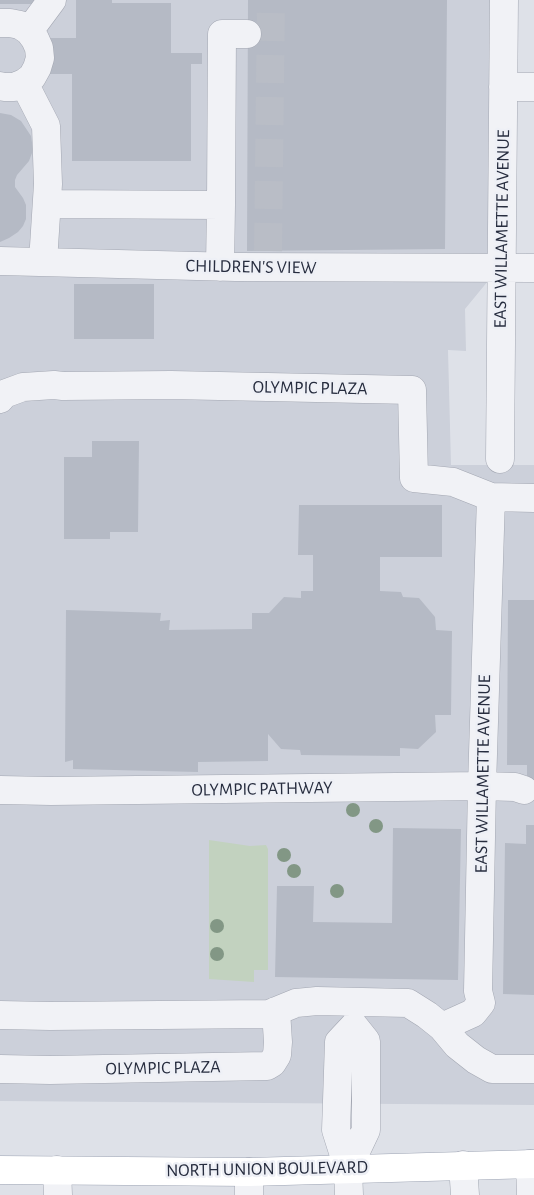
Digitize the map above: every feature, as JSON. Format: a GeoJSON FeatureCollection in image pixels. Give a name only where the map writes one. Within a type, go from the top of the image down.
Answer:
{"type":"FeatureCollection","features":[{"type":"Feature","properties":{"kind":"main road","name":"NORTH UNION BOULEVARD"},"geometry":{"type":"LineString","coordinates":[[0,1170],[58,1182],[249,1183],[348,1168],[532,1164]]}},
{"type":"Feature","properties":{"kind":"street"},"geometry":{"type":"LineString","coordinates":[[29,31],[52,0]]}},
{"type":"Feature","properties":{"kind":"street","name":"EAST WILLAMETTE AVENUE"},"geometry":{"type":"LineString","coordinates":[[500,459],[504,0]]}},
{"type":"Feature","properties":{"kind":"street"},"geometry":{"type":"LineString","coordinates":[[0,23],[20,25],[35,38],[39,48],[40,58],[32,77],[12,85],[46,126],[48,184],[44,262]]}},
{"type":"Feature","properties":{"kind":"street"},"geometry":{"type":"LineString","coordinates":[[220,267],[222,34],[247,34]]}},
{"type":"Feature","properties":{"kind":"street"},"geometry":{"type":"LineString","coordinates":[[503,87],[534,87]]}},
{"type":"Feature","properties":{"kind":"street"},"geometry":{"type":"LineString","coordinates":[[47,204],[221,205]]}},
{"type":"Feature","properties":{"kind":"street","name":"CHILDREN'S VIEW"},"geometry":{"type":"LineString","coordinates":[[0,261],[220,267],[268,259],[426,259],[502,267],[534,268]]}},
{"type":"Feature","properties":{"kind":"street","name":"OLYMPIC PLAZA"},"geometry":{"type":"LineString","coordinates":[[0,399],[4,394],[23,387],[54,384],[63,386],[171,385],[412,390],[414,478],[453,482],[491,497],[534,498]]}},
{"type":"Feature","properties":{"kind":"street","name":"EAST WILLAMETTE AVENUE"},"geometry":{"type":"LineString","coordinates":[[442,1027],[473,1013],[481,1003],[478,991],[482,786],[491,497]]}},
{"type":"Feature","properties":{"kind":"street","name":"OLYMPIC PATHWAY"},"geometry":{"type":"LineString","coordinates":[[0,790],[482,786],[515,787],[524,790]]}},
{"type":"Feature","properties":{"kind":"street"},"geometry":{"type":"LineString","coordinates":[[0,1015],[269,1014],[296,1003],[317,1001],[354,1014],[408,1003],[442,1027],[456,1045],[492,1069],[534,1069]]}},
{"type":"Feature","properties":{"kind":"street","name":"OLYMPIC PLAZA"},"geometry":{"type":"LineString","coordinates":[[0,1069],[50,1070],[267,1066],[277,1055],[276,1012]]}},
{"type":"Feature","properties":{"kind":"street"},"geometry":{"type":"LineString","coordinates":[[349,1195],[348,1168],[366,1130],[366,1041],[354,1014]]}},
{"type":"Feature","properties":{"kind":"street"},"geometry":{"type":"LineString","coordinates":[[531,1195],[532,1164]]}},
{"type":"Feature","properties":{"kind":"street"},"geometry":{"type":"LineString","coordinates":[[463,1165],[465,1195]]}},
{"type":"Feature","properties":{"kind":"shaded area"},"geometry":{"type":"Polygon","coordinates":[[[0,0],[490,0],[488,281],[465,309],[466,351],[448,350],[451,465],[534,465],[534,1105],[0,1101],[0,0]]]}},
{"type":"Feature","properties":{"kind":"green space"},"geometry":{"type":"Polygon","coordinates":[[[209,840],[250,846],[266,845],[268,849],[268,970],[254,970],[254,982],[209,979],[209,840]]]}},
{"type":"Feature","properties":{"kind":"building"},"geometry":{"type":"Polygon","coordinates":[[[0,0],[43,0],[42,4],[0,4],[0,0]]]}},
{"type":"Feature","properties":{"kind":"building"},"geometry":{"type":"Polygon","coordinates":[[[76,0],[112,0],[112,3],[171,3],[171,53],[202,53],[202,64],[191,64],[191,161],[72,161],[72,74],[49,74],[49,38],[76,38],[76,0]]]}},
{"type":"Feature","properties":{"kind":"building"},"geometry":{"type":"Polygon","coordinates":[[[248,0],[447,0],[445,249],[247,251],[248,0]]]}},
{"type":"Feature","properties":{"kind":"building"},"geometry":{"type":"Polygon","coordinates":[[[0,113],[11,115],[21,121],[31,136],[33,149],[29,161],[15,180],[15,187],[26,205],[26,219],[18,232],[0,242],[0,113]]]}},
{"type":"Feature","properties":{"kind":"building"},"geometry":{"type":"Polygon","coordinates":[[[74,284],[154,284],[154,339],[74,339],[74,284]]]}},
{"type":"Feature","properties":{"kind":"building"},"geometry":{"type":"Polygon","coordinates":[[[92,441],[139,441],[138,532],[110,532],[110,539],[64,539],[64,457],[92,457],[92,441]]]}},
{"type":"Feature","properties":{"kind":"building"},"geometry":{"type":"Polygon","coordinates":[[[299,505],[442,505],[442,557],[380,557],[380,591],[401,592],[403,597],[419,598],[435,617],[436,630],[452,631],[451,715],[435,715],[436,732],[418,749],[400,748],[400,756],[301,755],[300,750],[281,749],[268,734],[268,761],[198,762],[198,772],[73,769],[73,760],[65,762],[66,610],[161,613],[160,621],[170,620],[169,630],[252,629],[252,613],[269,613],[284,597],[301,598],[301,591],[313,591],[313,555],[298,555],[299,505]]]}},
{"type":"Feature","properties":{"kind":"building"},"geometry":{"type":"Polygon","coordinates":[[[508,600],[534,600],[534,786],[527,786],[527,765],[507,765],[508,600]]]}},
{"type":"Feature","properties":{"kind":"building"},"geometry":{"type":"Polygon","coordinates":[[[526,825],[534,825],[534,995],[503,994],[505,843],[526,844],[526,825]]]}},
{"type":"Feature","properties":{"kind":"building"},"geometry":{"type":"Polygon","coordinates":[[[393,828],[461,829],[458,980],[275,977],[277,886],[314,886],[313,922],[392,923],[393,828]]]}},
{"type":"Feature","properties":{"kind":"tunnel"},"geometry":{"type":"LineString","coordinates":[[268,251],[271,0]]}}]}
